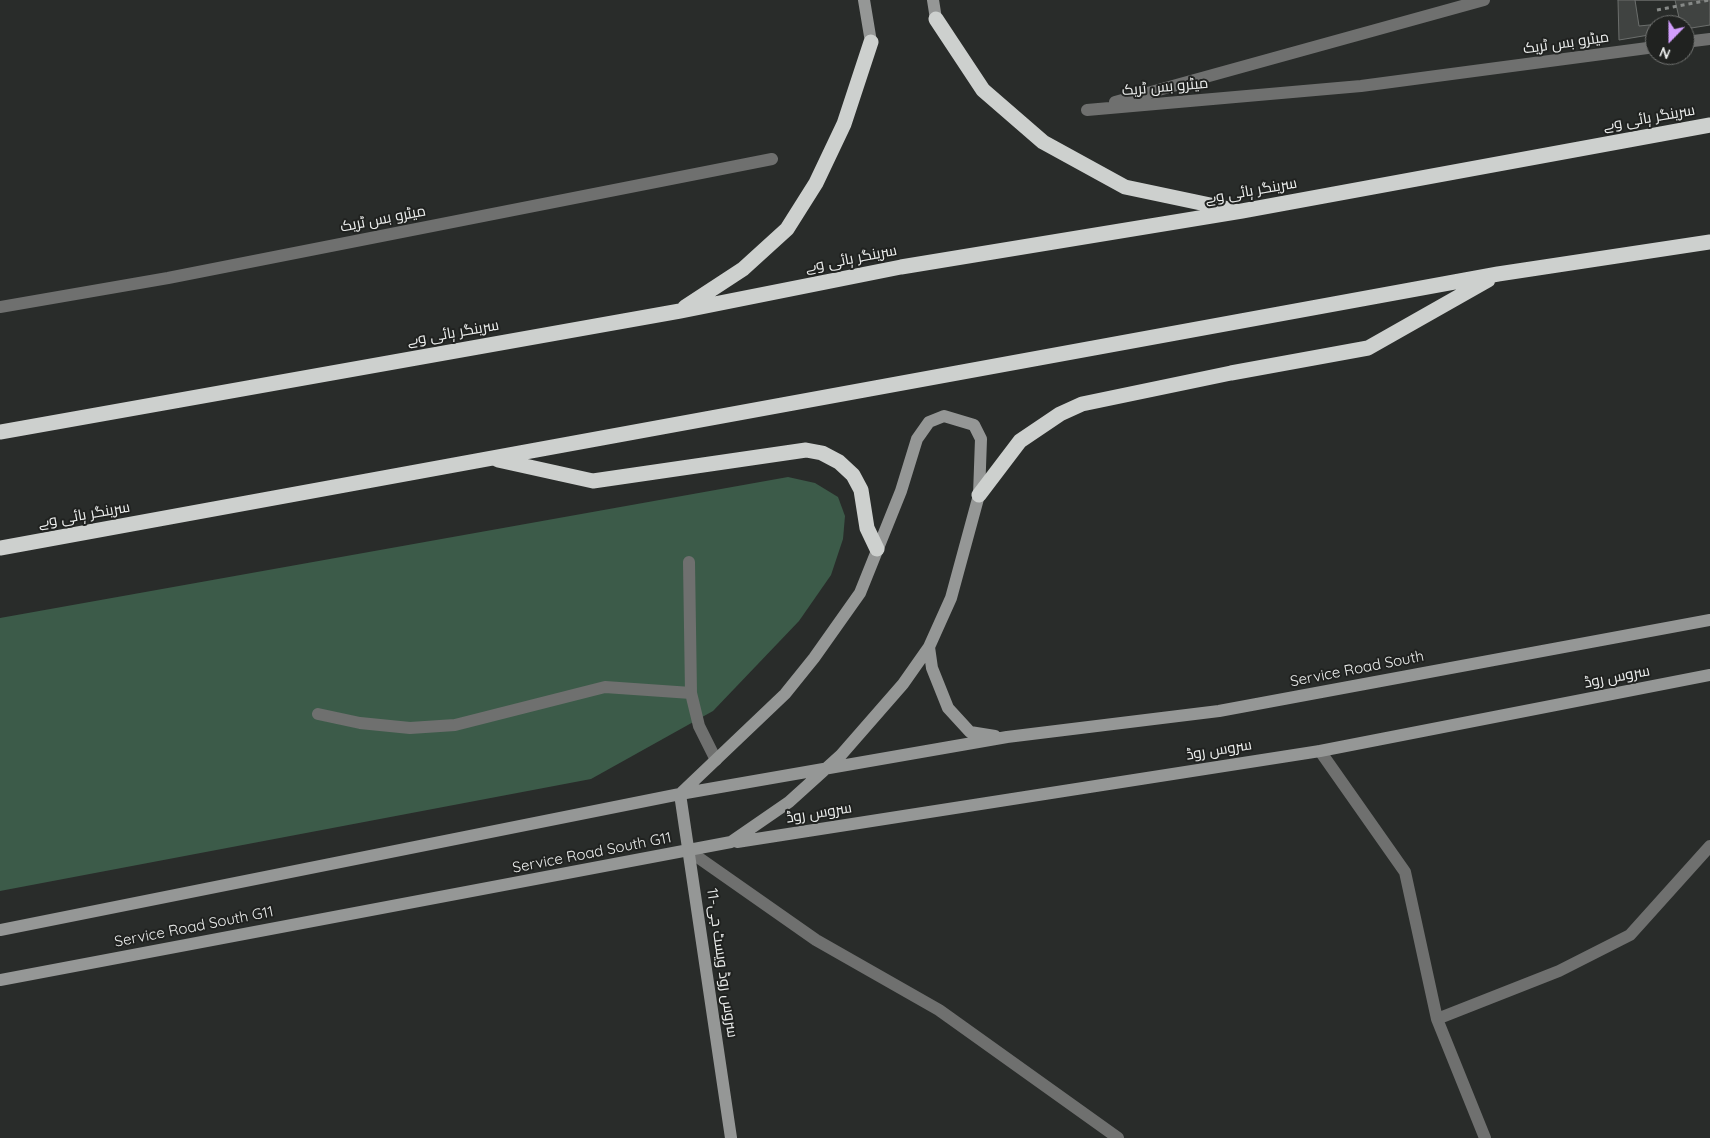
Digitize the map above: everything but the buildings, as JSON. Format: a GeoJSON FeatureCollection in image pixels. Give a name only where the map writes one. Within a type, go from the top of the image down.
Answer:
{"type":"FeatureCollection","features":[{"type":"Feature","properties":{"kind":"highway"},"geometry":{"type":"LineString","coordinates":[[936,19],[983,90],[1043,142],[1125,187],[1242,211]]}},
{"type":"Feature","properties":{"kind":"highway"},"geometry":{"type":"LineString","coordinates":[[680,310],[743,268],[787,229],[816,183],[844,124],[871,42]]}},
{"type":"Feature","properties":{"kind":"highway","name":"سرینگر ہائی وے"},"geometry":{"type":"LineString","coordinates":[[0,432],[680,310],[901,267],[1242,211],[1710,125]]}},
{"type":"Feature","properties":{"kind":"highway","name":"سرینگر ہائی وے"},"geometry":{"type":"LineString","coordinates":[[0,548],[1498,274],[1710,242]]}},
{"type":"Feature","properties":{"kind":"highway"},"geometry":{"type":"LineString","coordinates":[[979,495],[1020,442],[1060,414],[1075,407],[1111,397],[1368,348],[1498,274]]}},
{"type":"Feature","properties":{"kind":"highway"},"geometry":{"type":"LineString","coordinates":[[492,459],[593,482],[806,450],[822,453],[839,462],[853,475],[861,490],[868,528],[877,550]]}},
{"type":"Feature","properties":{"kind":"main road"},"geometry":{"type":"LineString","coordinates":[[864,0],[871,42]]}},
{"type":"Feature","properties":{"kind":"main road"},"geometry":{"type":"LineString","coordinates":[[933,0],[936,19]]}},
{"type":"Feature","properties":{"kind":"main road","name":"Service Road South G11"},"geometry":{"type":"LineString","coordinates":[[0,980],[689,852],[731,842],[789,802],[828,768],[903,684],[929,646],[951,598],[979,495],[981,439],[974,425],[944,416],[929,422],[917,439],[909,468],[877,550]]}},
{"type":"Feature","properties":{"kind":"main road"},"geometry":{"type":"LineString","coordinates":[[680,794],[785,694],[814,658],[860,593],[877,550]]}},
{"type":"Feature","properties":{"kind":"main road","name":"Service Road South"},"geometry":{"type":"LineString","coordinates":[[1007,738],[1219,711],[1710,620]]}},
{"type":"Feature","properties":{"kind":"main road"},"geometry":{"type":"LineString","coordinates":[[929,646],[932,668],[948,708],[970,732],[1007,738]]}},
{"type":"Feature","properties":{"kind":"main road","name":"سروس روڈ"},"geometry":{"type":"LineString","coordinates":[[731,842],[1320,751],[1710,675]]}},
{"type":"Feature","properties":{"kind":"main road"},"geometry":{"type":"LineString","coordinates":[[0,930],[680,794],[1007,738]]}},
{"type":"Feature","properties":{"kind":"main road","name":"سروس روڈ ویسٹ جی-11"},"geometry":{"type":"LineString","coordinates":[[680,794],[731,1138]]}},
{"type":"Feature","properties":{"kind":"street","name":"میٹرو بس ٹریک"},"geometry":{"type":"LineString","coordinates":[[1484,0],[1293,51],[1087,110],[1361,86],[1645,48]]}},
{"type":"Feature","properties":{"kind":"street"},"geometry":{"type":"LineString","coordinates":[[1695,41],[1710,39]]}},
{"type":"Feature","properties":{"kind":"street","name":"میٹرو بس ٹریک"},"geometry":{"type":"LineString","coordinates":[[0,307],[168,278],[772,159]]}},
{"type":"Feature","properties":{"kind":"street"},"geometry":{"type":"LineString","coordinates":[[689,562],[691,692],[699,726],[716,760]]}},
{"type":"Feature","properties":{"kind":"street"},"geometry":{"type":"LineString","coordinates":[[318,714],[360,723],[410,728],[454,725],[605,686],[691,692]]}},
{"type":"Feature","properties":{"kind":"street"},"geometry":{"type":"LineString","coordinates":[[1320,751],[1405,872],[1437,1019],[1485,1138]]}},
{"type":"Feature","properties":{"kind":"street"},"geometry":{"type":"LineString","coordinates":[[1437,1019],[1559,971],[1630,935],[1710,846]]}},
{"type":"Feature","properties":{"kind":"street"},"geometry":{"type":"LineString","coordinates":[[689,852],[816,940],[939,1010],[1118,1138]]}},
{"type":"Feature","properties":{"kind":"path"},"geometry":{"type":"LineString","coordinates":[[1657,10],[1710,0]]}},
{"type":"Feature","properties":{"kind":"green space"},"geometry":{"type":"Polygon","coordinates":[[[788,477],[815,483],[838,497],[845,516],[843,539],[831,575],[799,621],[713,711],[591,779],[0,891],[0,618],[788,477]]]}}]}
